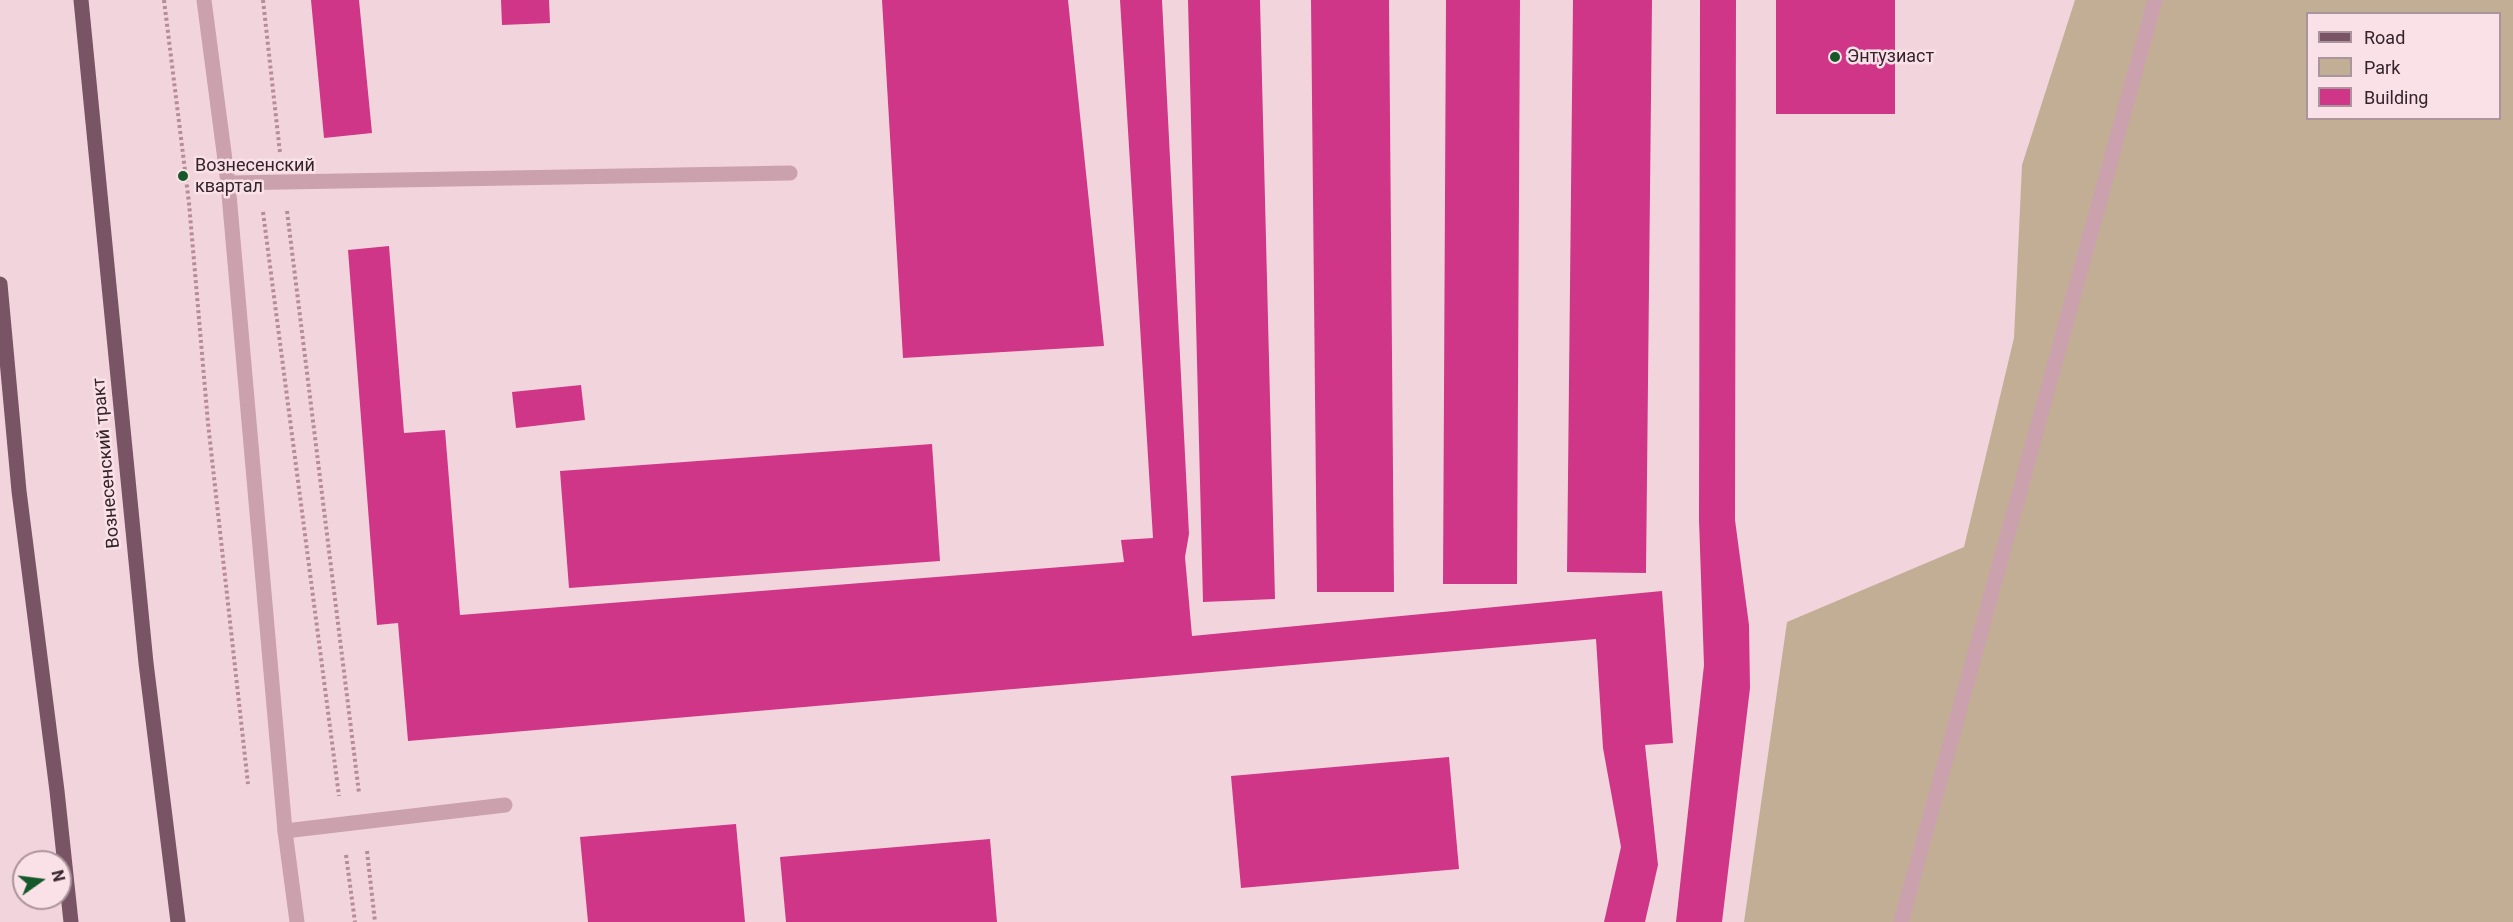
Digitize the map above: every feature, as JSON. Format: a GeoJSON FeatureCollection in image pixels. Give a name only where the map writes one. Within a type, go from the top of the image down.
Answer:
{"type":"FeatureCollection","features":[{"type":"Feature","properties":{"kind":"main road","name":"Вознесенский тракт"},"geometry":{"type":"LineString","coordinates":[[81,0],[146,663],[178,922]]}},
{"type":"Feature","properties":{"kind":"main road"},"geometry":{"type":"LineString","coordinates":[[0,284],[19,491],[71,922]]}},
{"type":"Feature","properties":{"kind":"street"},"geometry":{"type":"LineString","coordinates":[[204,0],[228,183],[285,831],[297,922]]}},
{"type":"Feature","properties":{"kind":"street"},"geometry":{"type":"LineString","coordinates":[[1901,922],[2155,0]]}},
{"type":"Feature","properties":{"kind":"street"},"geometry":{"type":"LineString","coordinates":[[228,183],[790,173]]}},
{"type":"Feature","properties":{"kind":"street"},"geometry":{"type":"LineString","coordinates":[[285,831],[505,805]]}},
{"type":"Feature","properties":{"kind":"path"},"geometry":{"type":"LineString","coordinates":[[164,0],[189,203],[209,435],[249,790]]}},
{"type":"Feature","properties":{"kind":"path"},"geometry":{"type":"LineString","coordinates":[[263,0],[375,922]]}},
{"type":"Feature","properties":{"kind":"path"},"geometry":{"type":"LineString","coordinates":[[260,183],[355,922]]}},
{"type":"Feature","properties":{"kind":"green space"},"geometry":{"type":"Polygon","coordinates":[[[2075,0],[2513,0],[2513,922],[1744,922],[1787,622],[1964,547],[2014,338],[2022,165],[2075,0]]]}},
{"type":"Feature","properties":{"kind":"building"},"geometry":{"type":"Polygon","coordinates":[[[311,0],[359,0],[372,133],[324,138],[311,0]]]}},
{"type":"Feature","properties":{"kind":"building"},"geometry":{"type":"Polygon","coordinates":[[[501,0],[549,0],[550,23],[502,25],[501,0]]]}},
{"type":"Feature","properties":{"kind":"building"},"geometry":{"type":"Polygon","coordinates":[[[882,0],[1068,0],[1104,346],[903,358],[882,0]]]}},
{"type":"Feature","properties":{"kind":"building"},"geometry":{"type":"Polygon","coordinates":[[[1120,0],[1162,0],[1189,534],[1185,557],[1192,636],[1662,591],[1673,743],[1645,745],[1658,865],[1645,922],[1604,922],[1621,847],[1603,748],[1596,639],[408,741],[398,623],[377,625],[348,250],[389,246],[404,433],[445,430],[460,615],[1124,562],[1121,540],[1153,538],[1120,0]]]}},
{"type":"Feature","properties":{"kind":"building"},"geometry":{"type":"Polygon","coordinates":[[[1188,0],[1260,0],[1275,599],[1203,602],[1188,0]]]}},
{"type":"Feature","properties":{"kind":"building"},"geometry":{"type":"Polygon","coordinates":[[[1311,0],[1389,0],[1394,592],[1317,592],[1311,0]]]}},
{"type":"Feature","properties":{"kind":"building"},"geometry":{"type":"Polygon","coordinates":[[[1446,0],[1520,0],[1517,584],[1443,584],[1446,0]]]}},
{"type":"Feature","properties":{"kind":"building"},"geometry":{"type":"Polygon","coordinates":[[[1573,0],[1652,0],[1646,573],[1567,572],[1573,0]]]}},
{"type":"Feature","properties":{"kind":"building"},"geometry":{"type":"Polygon","coordinates":[[[1700,0],[1736,0],[1735,520],[1749,625],[1750,688],[1722,922],[1676,922],[1704,665],[1699,520],[1700,0]]]}},
{"type":"Feature","properties":{"kind":"building","name":"Энтузиаст"},"geometry":{"type":"Polygon","coordinates":[[[1776,0],[1895,0],[1895,114],[1776,114],[1776,0]]]}},
{"type":"Feature","properties":{"kind":"building"},"geometry":{"type":"Polygon","coordinates":[[[581,385],[585,420],[516,428],[512,392],[581,385]]]}},
{"type":"Feature","properties":{"kind":"building"},"geometry":{"type":"Polygon","coordinates":[[[932,444],[940,561],[569,588],[560,471],[932,444]]]}},
{"type":"Feature","properties":{"kind":"building"},"geometry":{"type":"Polygon","coordinates":[[[1449,757],[1459,869],[1241,888],[1231,776],[1449,757]]]}},
{"type":"Feature","properties":{"kind":"building"},"geometry":{"type":"Polygon","coordinates":[[[736,824],[745,922],[588,922],[580,837],[736,824]]]}},
{"type":"Feature","properties":{"kind":"building"},"geometry":{"type":"Polygon","coordinates":[[[990,839],[997,922],[786,922],[780,857],[990,839]]]}},
{"type":"Feature","properties":{"kind":"place","name":"Энтузиаст"},"geometry":{"type":"Point","coordinates":[1835,57]}},
{"type":"Feature","properties":{"kind":"place","name":"Вознесенский квартал"},"geometry":{"type":"Point","coordinates":[183,176]}}]}
